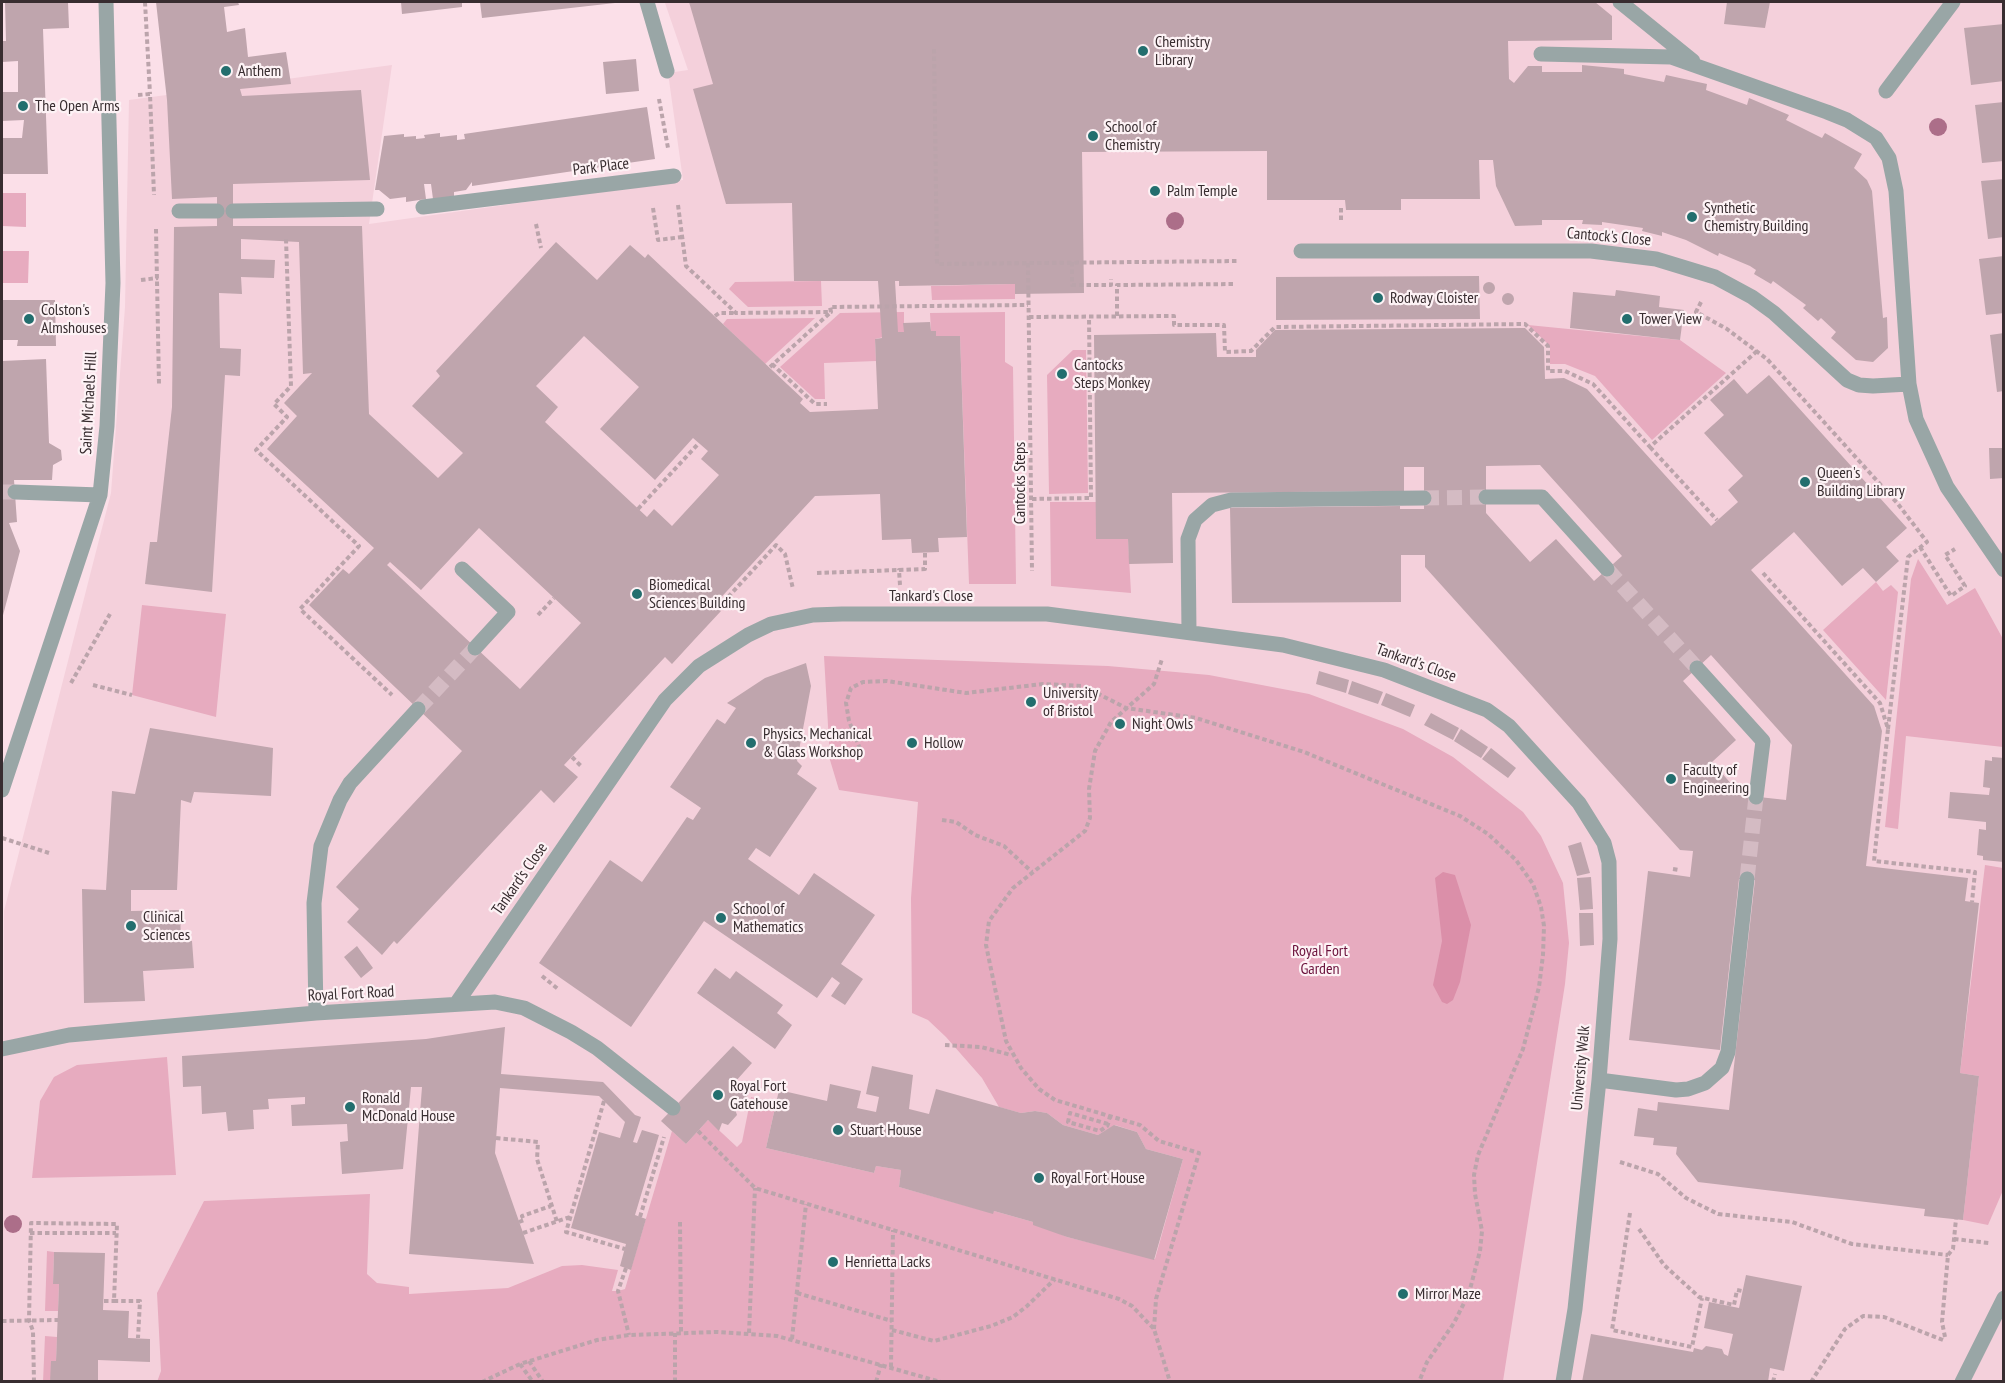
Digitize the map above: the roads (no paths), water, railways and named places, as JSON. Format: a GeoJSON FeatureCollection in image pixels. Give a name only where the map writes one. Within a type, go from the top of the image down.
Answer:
{"type":"FeatureCollection","features":[{"type":"Feature","properties":{"kind":"street","name":"Saint Michaels Hill"},"geometry":{"type":"LineString","coordinates":[[2,790],[100,495],[107,426],[113,262],[106,2]]}},
{"type":"Feature","properties":{"kind":"street"},"geometry":{"type":"LineString","coordinates":[[647,2],[667,71]]}},
{"type":"Feature","properties":{"kind":"street"},"geometry":{"type":"LineString","coordinates":[[1620,2],[1698,65]]}},
{"type":"Feature","properties":{"kind":"street"},"geometry":{"type":"LineString","coordinates":[[1886,91],[1953,2]]}},
{"type":"Feature","properties":{"kind":"street"},"geometry":{"type":"LineString","coordinates":[[1541,54],[1652,55],[1698,65],[1847,120],[1876,138],[1884,147],[1889,158],[1896,191],[1909,384],[1916,419],[1940,475],[2004,570]]}},
{"type":"Feature","properties":{"kind":"street","name":"Park Place"},"geometry":{"type":"LineString","coordinates":[[423,207],[674,176]]}},
{"type":"Feature","properties":{"kind":"street"},"geometry":{"type":"LineString","coordinates":[[233,211],[377,209]]}},
{"type":"Feature","properties":{"kind":"street"},"geometry":{"type":"LineString","coordinates":[[179,211],[217,211]]}},
{"type":"Feature","properties":{"kind":"street","name":"Cantock's Close"},"geometry":{"type":"LineString","coordinates":[[1301,251],[1591,251],[1656,259],[1714,277],[1752,297],[1781,319],[1847,380],[1858,385],[1873,386],[1909,384]]}},
{"type":"Feature","properties":{"kind":"street"},"geometry":{"type":"LineString","coordinates":[[15,492],[100,495]]}},
{"type":"Feature","properties":{"kind":"street"},"geometry":{"type":"LineString","coordinates":[[1486,498],[1542,497],[1607,569]]}},
{"type":"Feature","properties":{"kind":"street"},"geometry":{"type":"LineString","coordinates":[[1189,632],[1188,539],[1195,520],[1212,505],[1231,500],[1424,498]]}},
{"type":"Feature","properties":{"kind":"street"},"geometry":{"type":"LineString","coordinates":[[462,569],[508,612],[475,648]]}},
{"type":"Feature","properties":{"kind":"street","name":"Tankard's Close"},"geometry":{"type":"LineString","coordinates":[[456,1004],[666,700],[699,666],[748,635],[790,619],[842,614],[1047,614],[1283,645],[1353,660],[1426,685],[1497,716],[1522,738],[1554,775]]}},
{"type":"Feature","properties":{"kind":"street"},"geometry":{"type":"LineString","coordinates":[[1697,668],[1762,741],[1756,797]]}},
{"type":"Feature","properties":{"kind":"street"},"geometry":{"type":"LineString","coordinates":[[316,1013],[314,903],[321,846],[340,800],[350,783],[415,712]]}},
{"type":"Feature","properties":{"kind":"street","name":"University Walk"},"geometry":{"type":"LineString","coordinates":[[1554,775],[1592,823],[1604,843],[1609,862],[1610,939],[1599,1080],[1575,1309],[1563,1382]]}},
{"type":"Feature","properties":{"kind":"street"},"geometry":{"type":"LineString","coordinates":[[1599,1080],[1676,1090],[1688,1089],[1705,1083],[1722,1068],[1728,1052],[1747,879]]}},
{"type":"Feature","properties":{"kind":"street","name":"Royal Fort Road"},"geometry":{"type":"LineString","coordinates":[[2,1049],[69,1035],[316,1013],[456,1004],[509,1004],[546,1017],[597,1048],[674,1108]]}},
{"type":"Feature","properties":{"kind":"street"},"geometry":{"type":"LineString","coordinates":[[1962,1382],[2004,1298]]}},
{"type":"Feature","properties":{"kind":"tunnel"},"geometry":{"type":"LineString","coordinates":[[2,492],[15,492]]}},
{"type":"Feature","properties":{"kind":"tunnel"},"geometry":{"type":"LineString","coordinates":[[1424,498],[1486,497]]}},
{"type":"Feature","properties":{"kind":"tunnel"},"geometry":{"type":"LineString","coordinates":[[1607,569],[1697,668]]}},
{"type":"Feature","properties":{"kind":"tunnel"},"geometry":{"type":"LineString","coordinates":[[418,709],[475,648]]}},
{"type":"Feature","properties":{"kind":"tunnel"},"geometry":{"type":"LineString","coordinates":[[1747,879],[1756,797]]}},
{"type":"Feature","properties":{"kind":"place","name":"Chemistry Library"},"geometry":{"type":"Point","coordinates":[1143,51]}},
{"type":"Feature","properties":{"kind":"place","name":"Anthem"},"geometry":{"type":"Point","coordinates":[226,71]}},
{"type":"Feature","properties":{"kind":"place","name":"The Open Arms"},"geometry":{"type":"Point","coordinates":[23,106]}},
{"type":"Feature","properties":{"kind":"place","name":"School of Chemistry"},"geometry":{"type":"Point","coordinates":[1093,136]}},
{"type":"Feature","properties":{"kind":"place","name":"Palm Temple"},"geometry":{"type":"Point","coordinates":[1155,191]}},
{"type":"Feature","properties":{"kind":"place","name":"Synthetic Chemistry Building"},"geometry":{"type":"Point","coordinates":[1692,217]}},
{"type":"Feature","properties":{"kind":"place","name":"Rodway Cloister"},"geometry":{"type":"Point","coordinates":[1378,298]}},
{"type":"Feature","properties":{"kind":"place","name":"Colston's Almshouses"},"geometry":{"type":"Point","coordinates":[29,319]}},
{"type":"Feature","properties":{"kind":"place","name":"Tower View"},"geometry":{"type":"Point","coordinates":[1627,319]}},
{"type":"Feature","properties":{"kind":"place","name":"Cantocks Steps Monkey"},"geometry":{"type":"Point","coordinates":[1062,374]}},
{"type":"Feature","properties":{"kind":"place","name":"Queen's Building Library"},"geometry":{"type":"Point","coordinates":[1805,482]}},
{"type":"Feature","properties":{"kind":"place","name":"Biomedical Sciences Building"},"geometry":{"type":"Point","coordinates":[637,594]}},
{"type":"Feature","properties":{"kind":"place","name":"University of Bristol"},"geometry":{"type":"Point","coordinates":[1031,702]}},
{"type":"Feature","properties":{"kind":"place","name":"Night Owls"},"geometry":{"type":"Point","coordinates":[1120,724]}},
{"type":"Feature","properties":{"kind":"place","name":"Physics, Mechanical & Glass Workshop"},"geometry":{"type":"Point","coordinates":[751,743]}},
{"type":"Feature","properties":{"kind":"place","name":"Hollow"},"geometry":{"type":"Point","coordinates":[912,743]}},
{"type":"Feature","properties":{"kind":"place","name":"Faculty of Engineering"},"geometry":{"type":"Point","coordinates":[1671,779]}},
{"type":"Feature","properties":{"kind":"place","name":"School of Mathematics"},"geometry":{"type":"Point","coordinates":[721,918]}},
{"type":"Feature","properties":{"kind":"place","name":"Clinical Sciences"},"geometry":{"type":"Point","coordinates":[131,926]}},
{"type":"Feature","properties":{"kind":"place","name":"Royal Fort Gatehouse"},"geometry":{"type":"Point","coordinates":[718,1095]}},
{"type":"Feature","properties":{"kind":"place","name":"Ronald McDonald House"},"geometry":{"type":"Point","coordinates":[350,1107]}},
{"type":"Feature","properties":{"kind":"place","name":"Stuart House"},"geometry":{"type":"Point","coordinates":[838,1130]}},
{"type":"Feature","properties":{"kind":"place","name":"Royal Fort House"},"geometry":{"type":"Point","coordinates":[1039,1178]}},
{"type":"Feature","properties":{"kind":"place","name":"Henrietta Lacks"},"geometry":{"type":"Point","coordinates":[833,1262]}},
{"type":"Feature","properties":{"kind":"place","name":"Mirror Maze"},"geometry":{"type":"Point","coordinates":[1403,1294]}},
{"type":"Feature","properties":{"kind":"park label","name":"Royal Fort Garden"},"geometry":{"type":"Point","coordinates":[1320,960]}}]}
